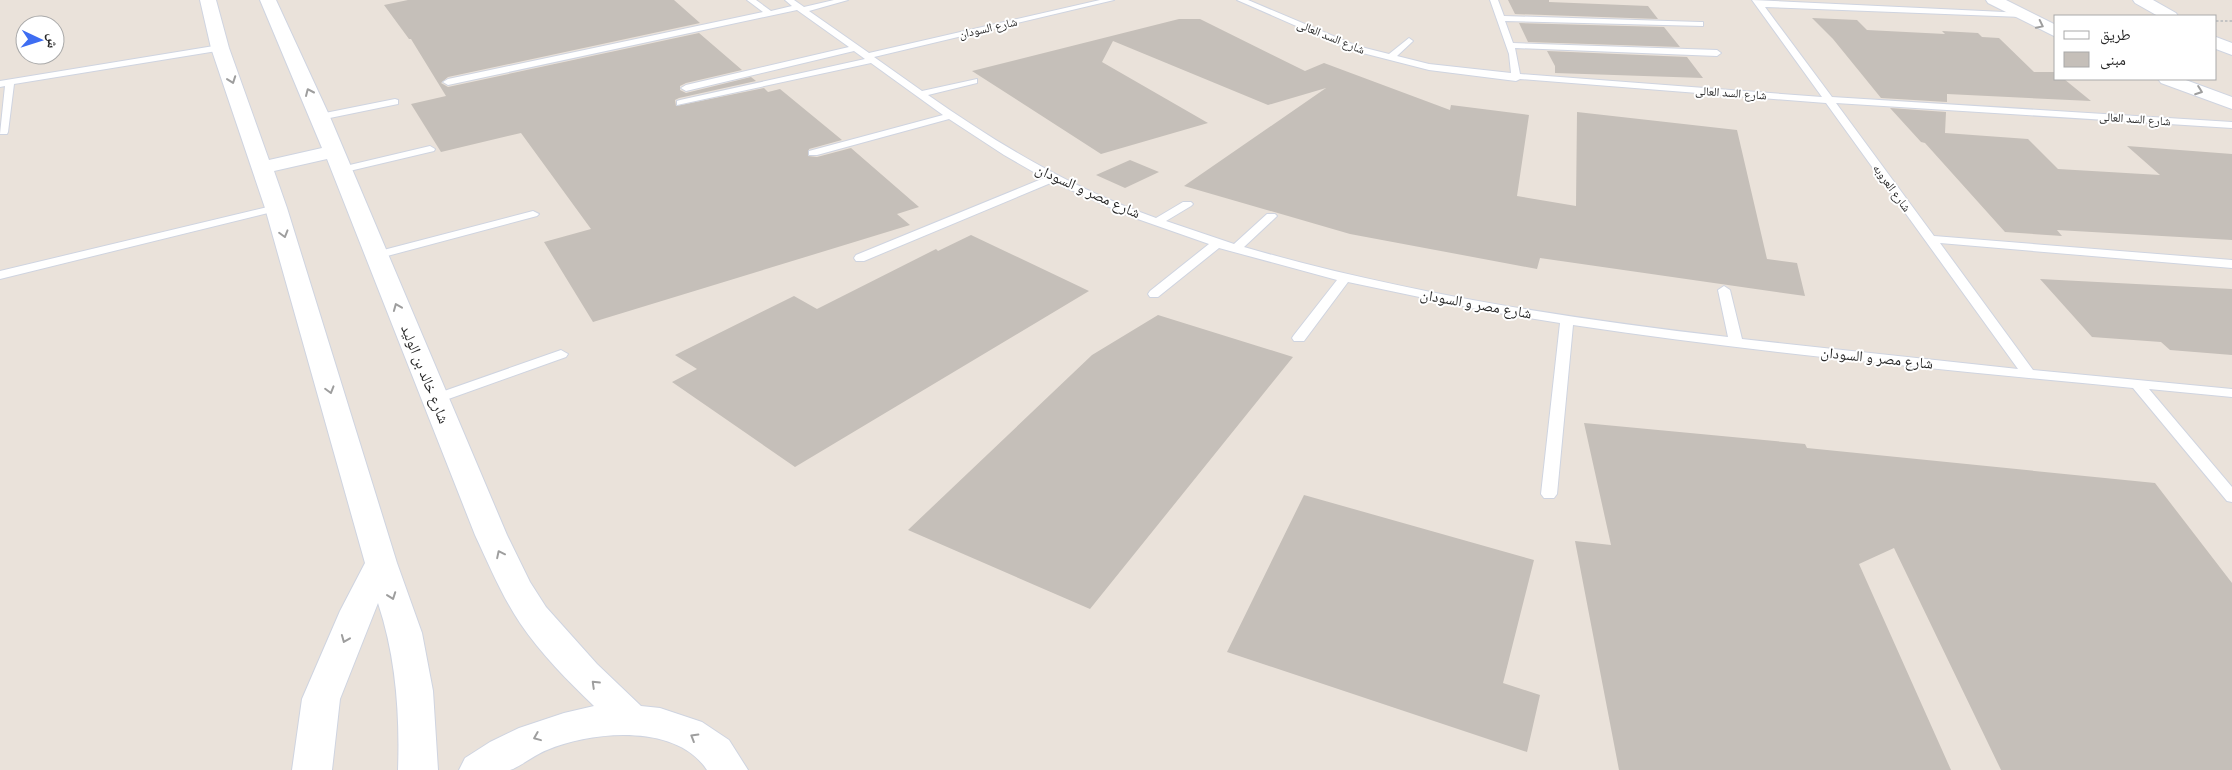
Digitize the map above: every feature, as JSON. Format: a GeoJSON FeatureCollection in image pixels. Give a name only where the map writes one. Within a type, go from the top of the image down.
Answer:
{"type":"FeatureCollection","features":[{"type":"Feature","properties":{"kind":"main road"},"geometry":{"type":"LineString","coordinates":[[208,0],[220,48],[264,167],[380,563],[399,615],[412,676],[418,770]]}},
{"type":"Feature","properties":{"kind":"main road","name":"شارع خالد بن الوليد"},"geometry":{"type":"LineString","coordinates":[[268,0],[338,161],[491,535],[512,578],[540,625],[581,671],[630,718]]}},
{"type":"Feature","properties":{"kind":"main road"},"geometry":{"type":"LineString","coordinates":[[1994,0],[2054,31]]}},
{"type":"Feature","properties":{"kind":"main road"},"geometry":{"type":"LineString","coordinates":[[2141,0],[2168,15]]}},
{"type":"Feature","properties":{"kind":"main road"},"geometry":{"type":"LineString","coordinates":[[2217,42],[2232,50]]}},
{"type":"Feature","properties":{"kind":"main road"},"geometry":{"type":"LineString","coordinates":[[2170,80],[2232,103]]}},
{"type":"Feature","properties":{"kind":"main road"},"geometry":{"type":"LineString","coordinates":[[2214,80],[2232,86]]}},
{"type":"Feature","properties":{"kind":"main road"},"geometry":{"type":"LineString","coordinates":[[264,167],[338,161]]}},
{"type":"Feature","properties":{"kind":"main road"},"geometry":{"type":"LineString","coordinates":[[312,770],[321,699],[357,611],[380,563]]}},
{"type":"Feature","properties":{"kind":"main road"},"geometry":{"type":"LineString","coordinates":[[478,770],[492,759],[538,736],[584,722],[630,718],[663,723],[693,734],[716,752],[728,770]]}},
{"type":"Feature","properties":{"kind":"lane"},"geometry":{"type":"LineString","coordinates":[[751,0],[769,13]]}},
{"type":"Feature","properties":{"kind":"lane"},"geometry":{"type":"LineString","coordinates":[[448,82],[797,6],[844,0]]}},
{"type":"Feature","properties":{"kind":"lane","name":"شارع السودان"},"geometry":{"type":"LineString","coordinates":[[680,104],[1110,0]]}},
{"type":"Feature","properties":{"kind":"lane","name":"شارع السد العالى"},"geometry":{"type":"LineString","coordinates":[[1241,0],[1354,48],[1390,58],[1455,71],[1516,78],[1828,100],[2232,125]]}},
{"type":"Feature","properties":{"kind":"lane"},"geometry":{"type":"LineString","coordinates":[[1494,0],[1509,45],[1516,78]]}},
{"type":"Feature","properties":{"kind":"lane"},"geometry":{"type":"LineString","coordinates":[[1757,2],[2022,15]]}},
{"type":"Feature","properties":{"kind":"lane","name":"شارع العروبه"},"geometry":{"type":"LineString","coordinates":[[1757,2],[2030,375]]}},
{"type":"Feature","properties":{"kind":"lane","name":"شارع مصر و السودان"},"geometry":{"type":"LineString","coordinates":[[797,6],[950,116],[997,147],[1053,178],[1157,222],[1218,243],[1344,278],[1444,299],[1567,320],[1736,342],[2030,375],[2232,393]]}},
{"type":"Feature","properties":{"kind":"lane"},"geometry":{"type":"LineString","coordinates":[[1500,18],[1700,24]]}},
{"type":"Feature","properties":{"kind":"lane"},"geometry":{"type":"LineString","coordinates":[[1390,58],[1409,41]]}},
{"type":"Feature","properties":{"kind":"lane"},"geometry":{"type":"LineString","coordinates":[[1509,45],[1717,52]]}},
{"type":"Feature","properties":{"kind":"lane"},"geometry":{"type":"LineString","coordinates":[[0,84],[220,48]]}},
{"type":"Feature","properties":{"kind":"lane"},"geometry":{"type":"LineString","coordinates":[[686,88],[856,48]]}},
{"type":"Feature","properties":{"kind":"lane"},"geometry":{"type":"LineString","coordinates":[[920,94],[974,81]]}},
{"type":"Feature","properties":{"kind":"lane"},"geometry":{"type":"LineString","coordinates":[[3,132],[10,83]]}},
{"type":"Feature","properties":{"kind":"lane"},"geometry":{"type":"LineString","coordinates":[[320,118],[395,102]]}},
{"type":"Feature","properties":{"kind":"lane"},"geometry":{"type":"LineString","coordinates":[[812,153],[950,116]]}},
{"type":"Feature","properties":{"kind":"lane"},"geometry":{"type":"LineString","coordinates":[[338,161],[430,149]]}},
{"type":"Feature","properties":{"kind":"lane"},"geometry":{"type":"LineString","coordinates":[[860,258],[1053,178]]}},
{"type":"Feature","properties":{"kind":"lane"},"geometry":{"type":"LineString","coordinates":[[1157,222],[1187,204]]}},
{"type":"Feature","properties":{"kind":"lane"},"geometry":{"type":"LineString","coordinates":[[0,275],[276,208]]}},
{"type":"Feature","properties":{"kind":"lane"},"geometry":{"type":"LineString","coordinates":[[376,255],[533,214]]}},
{"type":"Feature","properties":{"kind":"lane"},"geometry":{"type":"LineString","coordinates":[[1237,248],[1271,216]]}},
{"type":"Feature","properties":{"kind":"lane"},"geometry":{"type":"LineString","coordinates":[[1929,239],[2232,264]]}},
{"type":"Feature","properties":{"kind":"lane"},"geometry":{"type":"LineString","coordinates":[[1154,294],[1218,243]]}},
{"type":"Feature","properties":{"kind":"lane"},"geometry":{"type":"LineString","coordinates":[[1299,338],[1344,278]]}},
{"type":"Feature","properties":{"kind":"lane"},"geometry":{"type":"LineString","coordinates":[[1724,290],[1736,342]]}},
{"type":"Feature","properties":{"kind":"lane"},"geometry":{"type":"LineString","coordinates":[[1549,494],[1567,320]]}},
{"type":"Feature","properties":{"kind":"lane"},"geometry":{"type":"LineString","coordinates":[[435,399],[561,354]]}},
{"type":"Feature","properties":{"kind":"lane"},"geometry":{"type":"LineString","coordinates":[[2137,384],[2232,498]]}},
{"type":"Feature","properties":{"kind":"path"},"geometry":{"type":"LineString","coordinates":[[2217,21],[2232,21]]}},
{"type":"Feature","properties":{"kind":"building"},"geometry":{"type":"Polygon","coordinates":[[[408,0],[674,0],[700,23],[448,77],[441,83],[448,87],[699,33],[742,70],[686,83],[680,86],[680,90],[686,93],[751,77],[756,81],[679,98],[675,100],[676,106],[764,88],[768,92],[780,89],[842,140],[809,149],[808,156],[817,157],[851,148],[919,207],[897,214],[910,225],[593,322],[544,242],[591,229],[521,133],[441,152],[411,104],[446,96],[411,39],[409,39],[384,5],[408,0]]]}},
{"type":"Feature","properties":{"kind":"building"},"geometry":{"type":"Polygon","coordinates":[[[1508,0],[1549,0],[1549,2],[1648,6],[1658,19],[1515,14],[1508,0]]]}},
{"type":"Feature","properties":{"kind":"building"},"geometry":{"type":"Polygon","coordinates":[[[1812,18],[1857,20],[1867,30],[1945,34],[1942,31],[1978,33],[1982,37],[1999,38],[2034,72],[2054,72],[2054,80],[2065,80],[2091,101],[1947,94],[1947,102],[1881,98],[1833,39],[1812,18]]]}},
{"type":"Feature","properties":{"kind":"building"},"geometry":{"type":"Polygon","coordinates":[[[1179,19],[1200,19],[1305,71],[1324,63],[1450,110],[1451,105],[1529,115],[1517,196],[1576,206],[1577,112],[1737,130],[1767,259],[1797,263],[1805,296],[1540,258],[1537,269],[1350,234],[1184,186],[1326,88],[1268,105],[1113,41],[1102,62],[1208,123],[1101,154],[972,71],[1179,19]]]}},
{"type":"Feature","properties":{"kind":"building"},"geometry":{"type":"Polygon","coordinates":[[[1519,23],[1664,27],[1680,47],[1528,42],[1519,23]]]}},
{"type":"Feature","properties":{"kind":"building"},"geometry":{"type":"Polygon","coordinates":[[[1547,51],[1687,57],[1703,78],[1555,73],[1555,66],[1547,51]]]}},
{"type":"Feature","properties":{"kind":"building"},"geometry":{"type":"Polygon","coordinates":[[[1890,108],[1946,112],[1945,133],[2028,139],[2058,169],[2160,175],[2127,146],[2232,154],[2232,240],[2057,230],[2062,236],[2005,232],[1925,143],[1921,142],[1890,108]]]}},
{"type":"Feature","properties":{"kind":"building"},"geometry":{"type":"Polygon","coordinates":[[[1130,160],[1159,172],[1125,188],[1096,175],[1130,160]]]}},
{"type":"Feature","properties":{"kind":"building"},"geometry":{"type":"Polygon","coordinates":[[[971,235],[1089,291],[795,467],[672,382],[697,369],[675,355],[794,296],[817,309],[936,249],[938,251],[971,235]]]}},
{"type":"Feature","properties":{"kind":"building"},"geometry":{"type":"Polygon","coordinates":[[[2040,279],[2232,289],[2232,355],[2170,350],[2161,342],[2092,337],[2040,279]]]}},
{"type":"Feature","properties":{"kind":"building"},"geometry":{"type":"Polygon","coordinates":[[[1158,315],[1293,357],[1090,609],[908,530],[1092,355],[1158,315]]]}},
{"type":"Feature","properties":{"kind":"building"},"geometry":{"type":"Polygon","coordinates":[[[1584,423],[1805,444],[1807,448],[2155,483],[2232,583],[2232,770],[2001,770],[1894,548],[1859,564],[1951,770],[1619,770],[1575,541],[1611,545],[1584,423]]]}},
{"type":"Feature","properties":{"kind":"building"},"geometry":{"type":"Polygon","coordinates":[[[1304,495],[1534,560],[1503,683],[1540,695],[1527,752],[1227,652],[1304,495]]]}}]}
